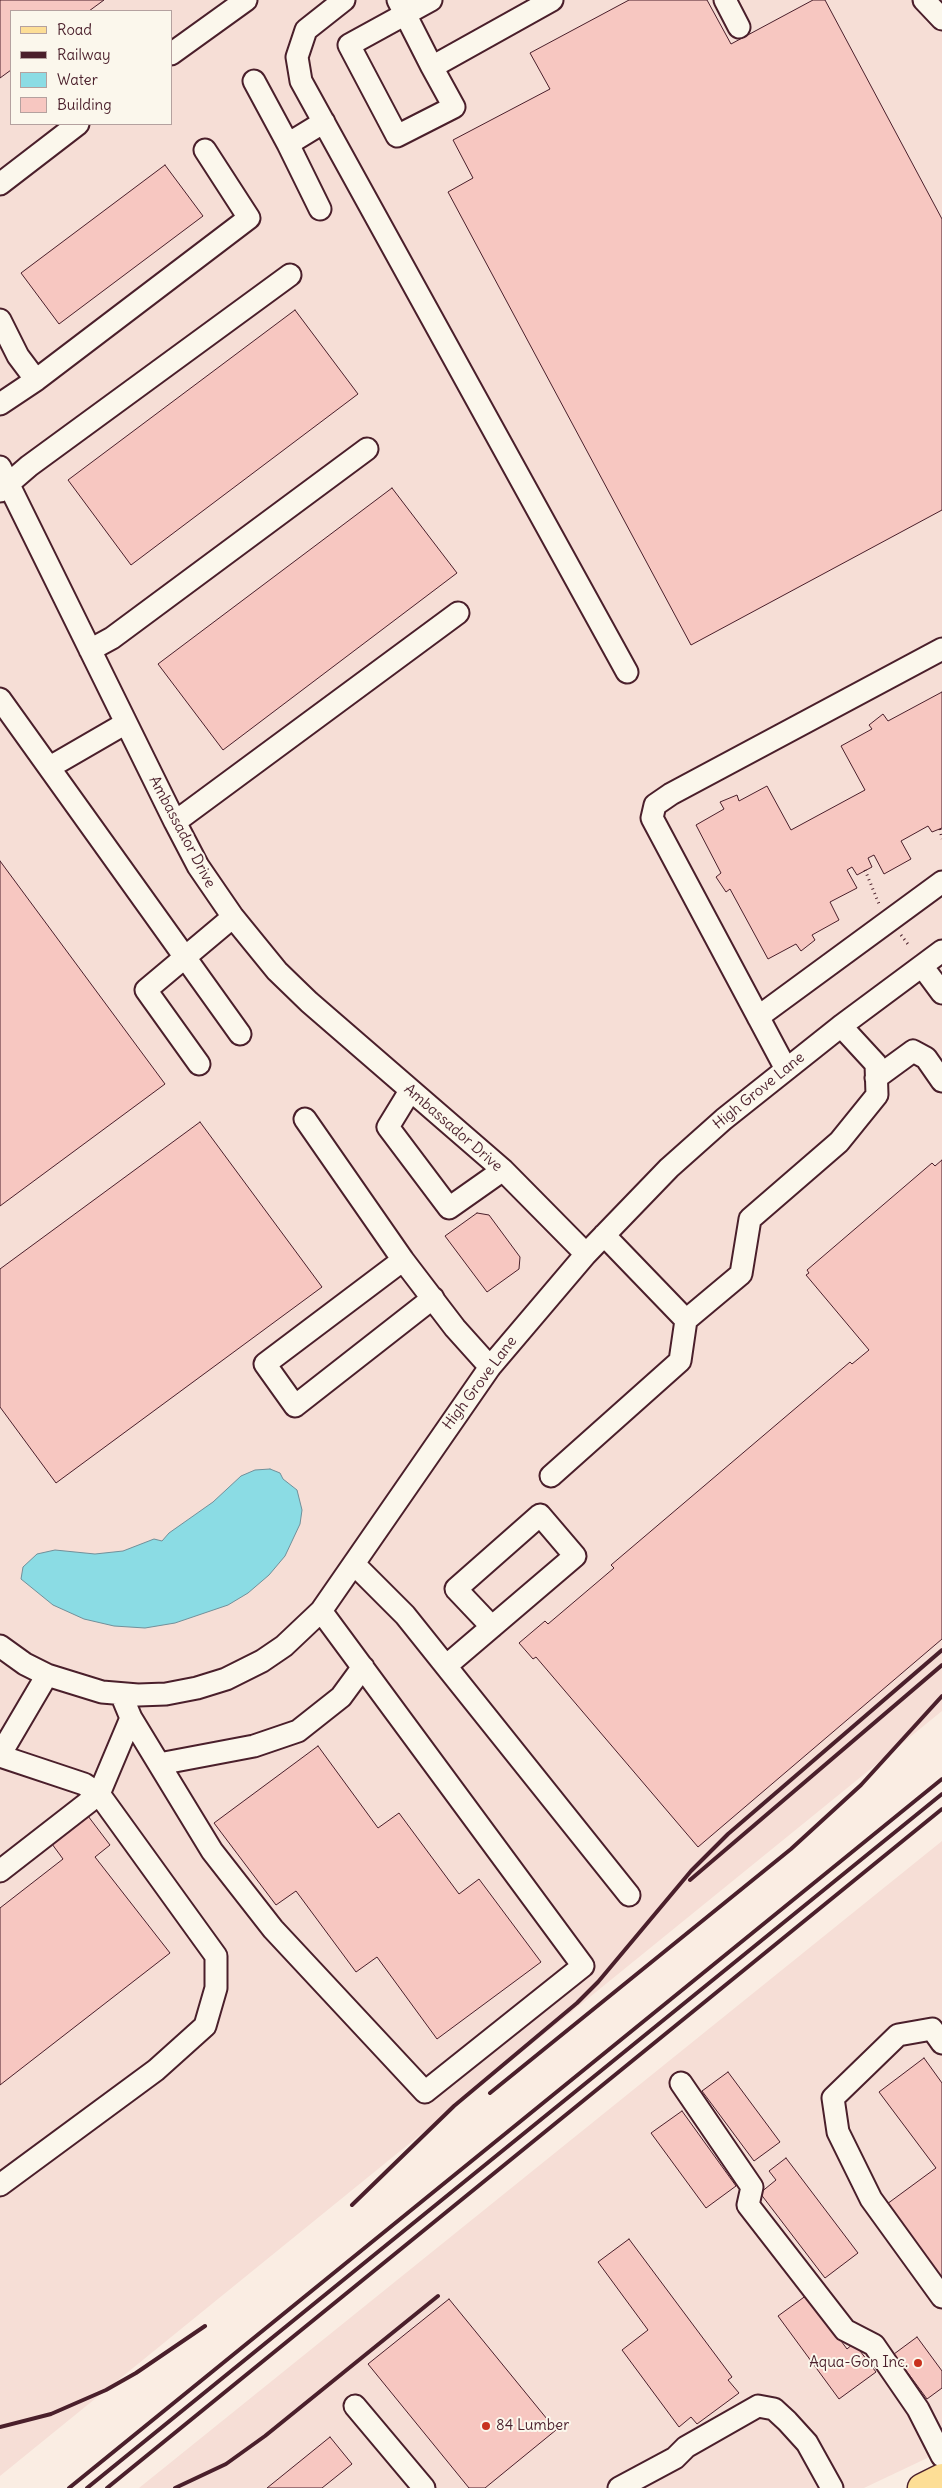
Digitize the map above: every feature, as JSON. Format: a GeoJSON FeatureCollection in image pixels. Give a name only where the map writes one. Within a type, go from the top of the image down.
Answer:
{"type":"FeatureCollection","features":[{"type":"Feature","properties":{"kind":"main road"},"geometry":{"type":"LineString","coordinates":[[922,2488],[942,2478]]}},
{"type":"Feature","properties":{"kind":"street"},"geometry":{"type":"LineString","coordinates":[[172,53],[246,0]]}},
{"type":"Feature","properties":{"kind":"street"},"geometry":{"type":"LineString","coordinates":[[344,0],[306,30],[297,57],[301,81],[627,672]]}},
{"type":"Feature","properties":{"kind":"street"},"geometry":{"type":"LineString","coordinates":[[401,7],[454,107],[397,136],[349,45],[401,7],[431,0]]}},
{"type":"Feature","properties":{"kind":"street"},"geometry":{"type":"LineString","coordinates":[[432,67],[552,0]]}},
{"type":"Feature","properties":{"kind":"street"},"geometry":{"type":"LineString","coordinates":[[725,0],[739,27]]}},
{"type":"Feature","properties":{"kind":"street"},"geometry":{"type":"LineString","coordinates":[[924,0],[942,19]]}},
{"type":"Feature","properties":{"kind":"street"},"geometry":{"type":"LineString","coordinates":[[254,81],[288,144],[320,210]]}},
{"type":"Feature","properties":{"kind":"street"},"geometry":{"type":"LineString","coordinates":[[288,144],[324,122]]}},
{"type":"Feature","properties":{"kind":"street"},"geometry":{"type":"LineString","coordinates":[[0,184],[77,125]]}},
{"type":"Feature","properties":{"kind":"street"},"geometry":{"type":"LineString","coordinates":[[0,404],[36,380],[250,218],[205,150]]}},
{"type":"Feature","properties":{"kind":"street"},"geometry":{"type":"LineString","coordinates":[[3,481],[29,466],[290,274]]}},
{"type":"Feature","properties":{"kind":"street"},"geometry":{"type":"LineString","coordinates":[[0,320],[18,356],[36,380]]}},
{"type":"Feature","properties":{"kind":"street"},"geometry":{"type":"LineString","coordinates":[[90,650],[112,638],[367,449]]}},
{"type":"Feature","properties":{"kind":"street","name":"Ambassador Drive"},"geometry":{"type":"LineString","coordinates":[[3,481],[198,866],[233,917],[277,970],[351,1041],[503,1170],[586,1254]]}},
{"type":"Feature","properties":{"kind":"street"},"geometry":{"type":"LineString","coordinates":[[175,822],[458,613]]}},
{"type":"Feature","properties":{"kind":"street"},"geometry":{"type":"LineString","coordinates":[[786,1069],[652,818],[655,805],[942,650]]}},
{"type":"Feature","properties":{"kind":"street"},"geometry":{"type":"LineString","coordinates":[[0,699],[240,1034]]}},
{"type":"Feature","properties":{"kind":"street"},"geometry":{"type":"LineString","coordinates":[[50,768],[126,723]]}},
{"type":"Feature","properties":{"kind":"street"},"geometry":{"type":"LineString","coordinates":[[758,1017],[942,882]]}},
{"type":"Feature","properties":{"kind":"street"},"geometry":{"type":"LineString","coordinates":[[199,1064],[146,990],[233,917]]}},
{"type":"Feature","properties":{"kind":"street","name":"High Grove Lane"},"geometry":{"type":"LineString","coordinates":[[0,1646],[25,1664],[47,1676],[77,1686],[121,1694],[166,1694],[197,1688],[226,1679],[262,1662],[284,1646],[321,1611],[490,1367],[586,1254],[670,1168],[724,1119],[786,1069],[942,951]]}},
{"type":"Feature","properties":{"kind":"street"},"geometry":{"type":"LineString","coordinates":[[922,966],[942,993]]}},
{"type":"Feature","properties":{"kind":"street"},"geometry":{"type":"LineString","coordinates":[[551,1476],[680,1361],[686,1320],[741,1274],[750,1219],[839,1142],[877,1095],[876,1064],[842,1026]]}},
{"type":"Feature","properties":{"kind":"street"},"geometry":{"type":"LineString","coordinates":[[876,1078],[914,1051],[926,1058],[942,1081]]}},
{"type":"Feature","properties":{"kind":"street"},"geometry":{"type":"LineString","coordinates":[[410,1091],[388,1127],[448,1208],[503,1170]]}},
{"type":"Feature","properties":{"kind":"street"},"geometry":{"type":"LineString","coordinates":[[306,1119],[403,1260],[434,1298],[455,1328],[490,1367]]}},
{"type":"Feature","properties":{"kind":"street"},"geometry":{"type":"LineString","coordinates":[[604,1235],[686,1320]]}},
{"type":"Feature","properties":{"kind":"street"},"geometry":{"type":"LineString","coordinates":[[403,1260],[265,1364],[296,1406],[434,1298]]}},
{"type":"Feature","properties":{"kind":"street"},"geometry":{"type":"LineString","coordinates":[[446,1666],[492,1627],[575,1556],[540,1515],[456,1589],[492,1627]]}},
{"type":"Feature","properties":{"kind":"street"},"geometry":{"type":"LineString","coordinates":[[354,1564],[405,1615],[629,1895]]}},
{"type":"Feature","properties":{"kind":"street"},"geometry":{"type":"LineString","coordinates":[[121,1694],[131,1718],[212,1851],[273,1929],[426,2092],[583,1966],[321,1611]]}},
{"type":"Feature","properties":{"kind":"street"},"geometry":{"type":"LineString","coordinates":[[159,1764],[254,1746],[298,1731],[341,1697],[363,1667]]}},
{"type":"Feature","properties":{"kind":"street"},"geometry":{"type":"LineString","coordinates":[[0,2185],[156,2070],[205,2026],[216,1988],[216,1956],[99,1794],[84,1784],[0,1755],[47,1676]]}},
{"type":"Feature","properties":{"kind":"street"},"geometry":{"type":"LineString","coordinates":[[0,1871],[99,1794],[131,1718]]}},
{"type":"Feature","properties":{"kind":"street"},"geometry":{"type":"LineString","coordinates":[[939,2032],[898,2034],[833,2098],[838,2132],[872,2200],[942,2297]]}},
{"type":"Feature","properties":{"kind":"street"},"geometry":{"type":"LineString","coordinates":[[680,2083],[752,2187],[748,2204],[845,2330],[874,2346],[918,2409],[942,2456]]}},
{"type":"Feature","properties":{"kind":"street"},"geometry":{"type":"LineString","coordinates":[[355,2406],[424,2488]]}},
{"type":"Feature","properties":{"kind":"street"},"geometry":{"type":"LineString","coordinates":[[619,2488],[675,2458],[686,2447],[758,2406],[774,2408],[807,2443],[832,2488]]}},
{"type":"Feature","properties":{"kind":"path"},"geometry":{"type":"LineString","coordinates":[[940,829],[942,839]]}},
{"type":"Feature","properties":{"kind":"path"},"geometry":{"type":"LineString","coordinates":[[865,870],[880,906]]}},
{"type":"Feature","properties":{"kind":"path"},"geometry":{"type":"LineString","coordinates":[[897,930],[910,947]]}},
{"type":"Feature","properties":{"kind":"shaded area"},"geometry":{"type":"Polygon","coordinates":[[[0,0],[942,0],[942,1711],[0,2476],[0,0]]]}},
{"type":"Feature","properties":{"kind":"shaded area"},"geometry":{"type":"Polygon","coordinates":[[[942,1841],[942,2451],[864,2488],[139,2488],[942,1841]]]}},
{"type":"Feature","properties":{"kind":"water"},"geometry":{"type":"Polygon","coordinates":[[[270,1469],[280,1473],[283,1479],[297,1490],[302,1510],[300,1524],[285,1556],[269,1575],[248,1593],[228,1605],[175,1623],[145,1628],[114,1626],[84,1619],[53,1605],[21,1579],[23,1567],[37,1554],[55,1550],[95,1554],[123,1551],[154,1539],[162,1541],[169,1533],[213,1502],[241,1476],[255,1470],[270,1469]]]}},
{"type":"Feature","properties":{"kind":"building"},"geometry":{"type":"Polygon","coordinates":[[[0,0],[104,0],[90,10],[10,10],[10,71],[0,78],[0,0]]]}},
{"type":"Feature","properties":{"kind":"building"},"geometry":{"type":"Polygon","coordinates":[[[629,0],[707,0],[731,44],[813,0],[825,0],[942,219],[942,510],[691,645],[448,192],[473,178],[453,140],[550,89],[530,53],[629,0]]]}},
{"type":"Feature","properties":{"kind":"building"},"geometry":{"type":"Polygon","coordinates":[[[165,165],[203,216],[59,324],[21,273],[165,165]]]}},
{"type":"Feature","properties":{"kind":"building"},"geometry":{"type":"Polygon","coordinates":[[[295,310],[358,394],[131,565],[68,480],[295,310]]]}},
{"type":"Feature","properties":{"kind":"building"},"geometry":{"type":"Polygon","coordinates":[[[392,488],[457,573],[223,750],[158,664],[392,488]]]}},
{"type":"Feature","properties":{"kind":"building"},"geometry":{"type":"Polygon","coordinates":[[[942,692],[942,828],[932,832],[928,826],[901,841],[911,859],[884,874],[874,855],[868,858],[872,867],[857,875],[852,867],[847,870],[857,888],[830,902],[839,920],[812,935],[815,940],[801,951],[796,944],[768,959],[730,889],[726,892],[716,877],[721,873],[696,825],[724,809],[720,802],[737,795],[739,801],[767,786],[791,830],[865,790],[841,746],[872,729],[869,725],[883,714],[888,721],[942,692]]]}},
{"type":"Feature","properties":{"kind":"building"},"geometry":{"type":"Polygon","coordinates":[[[0,861],[165,1084],[0,1206],[0,861]]]}},
{"type":"Feature","properties":{"kind":"building"},"geometry":{"type":"Polygon","coordinates":[[[200,1122],[322,1287],[56,1483],[0,1407],[0,1269],[200,1122]]]}},
{"type":"Feature","properties":{"kind":"building"},"geometry":{"type":"Polygon","coordinates":[[[942,1160],[942,1639],[698,1847],[536,1657],[533,1659],[519,1643],[545,1621],[548,1624],[614,1568],[611,1565],[850,1362],[852,1364],[869,1350],[806,1275],[809,1273],[807,1270],[932,1163],[935,1166],[942,1160]]]}},
{"type":"Feature","properties":{"kind":"building"},"geometry":{"type":"Polygon","coordinates":[[[477,1213],[489,1215],[520,1257],[519,1269],[487,1292],[445,1236],[477,1213]]]}},
{"type":"Feature","properties":{"kind":"building"},"geometry":{"type":"Polygon","coordinates":[[[318,1746],[378,1828],[399,1813],[459,1894],[479,1879],[541,1962],[437,2039],[377,1957],[356,1972],[296,1891],[276,1905],[214,1823],[318,1746]]]}},
{"type":"Feature","properties":{"kind":"building"},"geometry":{"type":"Polygon","coordinates":[[[88,1816],[110,1845],[95,1857],[170,1953],[0,2085],[0,1908],[63,1859],[52,1844],[88,1816]]]}},
{"type":"Feature","properties":{"kind":"building"},"geometry":{"type":"Polygon","coordinates":[[[924,2058],[942,2083],[942,2278],[887,2204],[936,2168],[879,2092],[924,2058]]]}},
{"type":"Feature","properties":{"kind":"building"},"geometry":{"type":"Polygon","coordinates":[[[728,2072],[780,2142],[754,2161],[702,2091],[728,2072]]]}},
{"type":"Feature","properties":{"kind":"building"},"geometry":{"type":"Polygon","coordinates":[[[682,2111],[736,2186],[706,2208],[651,2133],[682,2111]]]}},
{"type":"Feature","properties":{"kind":"building"},"geometry":{"type":"Polygon","coordinates":[[[786,2158],[858,2253],[825,2278],[760,2193],[776,2180],[769,2171],[786,2158]]]}},
{"type":"Feature","properties":{"kind":"building"},"geometry":{"type":"Polygon","coordinates":[[[629,2239],[732,2377],[728,2380],[739,2393],[697,2424],[691,2417],[679,2427],[622,2350],[648,2330],[598,2262],[629,2239]]]}},
{"type":"Feature","properties":{"kind":"building"},"geometry":{"type":"Polygon","coordinates":[[[807,2295],[847,2349],[854,2343],[876,2372],[839,2399],[778,2316],[807,2295]]]}},
{"type":"Feature","properties":{"kind":"building"},"geometry":{"type":"Polygon","coordinates":[[[449,2299],[556,2430],[485,2488],[469,2488],[368,2364],[449,2299]]]}},
{"type":"Feature","properties":{"kind":"building","name":"Aqua-Gon Inc."},"geometry":{"type":"Polygon","coordinates":[[[917,2337],[942,2371],[942,2388],[927,2399],[894,2354],[917,2337]]]}},
{"type":"Feature","properties":{"kind":"building"},"geometry":{"type":"Polygon","coordinates":[[[330,2437],[352,2464],[322,2488],[267,2488],[330,2437]]]}},
{"type":"Feature","properties":{"kind":"railway"},"geometry":{"type":"LineString","coordinates":[[352,2205],[454,2106],[577,2003],[598,1982],[691,1871],[728,1834],[942,1650]]}},
{"type":"Feature","properties":{"kind":"railway"},"geometry":{"type":"LineString","coordinates":[[690,1880],[942,1665]]}},
{"type":"Feature","properties":{"kind":"railway"},"geometry":{"type":"LineString","coordinates":[[490,2093],[791,1849],[861,1785],[942,1696]]}},
{"type":"Feature","properties":{"kind":"railway"},"geometry":{"type":"LineString","coordinates":[[69,2488],[942,1779]]}},
{"type":"Feature","properties":{"kind":"railway"},"geometry":{"type":"LineString","coordinates":[[87,2488],[942,1794]]}},
{"type":"Feature","properties":{"kind":"railway"},"geometry":{"type":"LineString","coordinates":[[107,2488],[942,1809]]}},
{"type":"Feature","properties":{"kind":"railway"},"geometry":{"type":"LineString","coordinates":[[175,2488],[226,2464],[265,2436],[438,2296]]}},
{"type":"Feature","properties":{"kind":"railway"},"geometry":{"type":"LineString","coordinates":[[0,2427],[51,2414],[106,2390],[136,2373],[205,2326]]}},
{"type":"Feature","properties":{"kind":"place","name":"Aqua-Gon Inc."},"geometry":{"type":"Point","coordinates":[918,2363]}},
{"type":"Feature","properties":{"kind":"place","name":"84 Lumber"},"geometry":{"type":"Point","coordinates":[486,2426]}}]}
